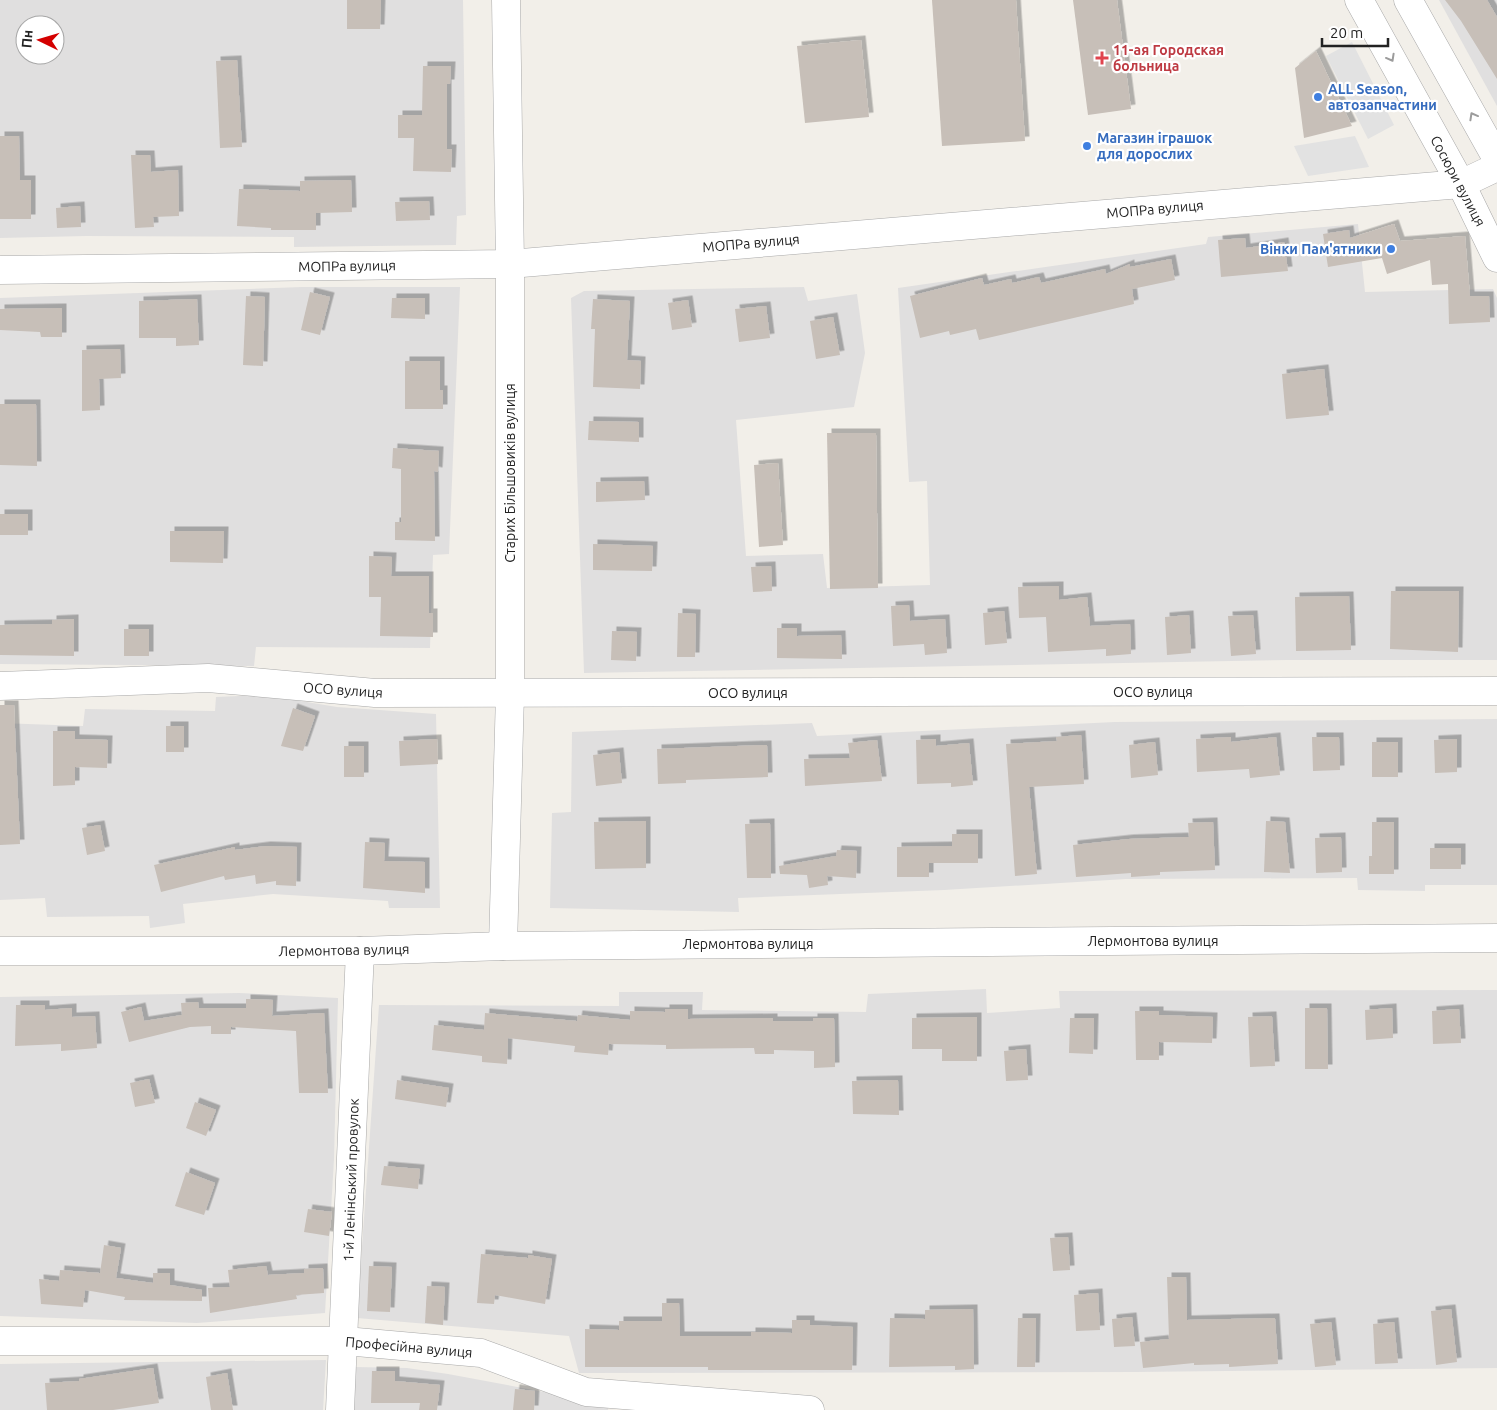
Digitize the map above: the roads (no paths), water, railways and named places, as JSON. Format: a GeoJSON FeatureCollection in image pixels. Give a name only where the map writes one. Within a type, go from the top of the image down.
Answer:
{"type":"FeatureCollection","features":[{"type":"Feature","properties":{"kind":"street","name":"Старих Більшовиків вулиця"},"geometry":{"type":"LineString","coordinates":[[502,946],[510,694],[510,264],[506,0]]}},
{"type":"Feature","properties":{"kind":"street","name":"Сосюри вулиця"},"geometry":{"type":"LineString","coordinates":[[1359,0],[1460,184],[1497,258]]}},
{"type":"Feature","properties":{"kind":"street"},"geometry":{"type":"LineString","coordinates":[[1408,0],[1493,167]]}},
{"type":"Feature","properties":{"kind":"street","name":"МОПРа вулиця"},"geometry":{"type":"LineString","coordinates":[[0,270],[510,264],[1460,184],[1493,167]]}},
{"type":"Feature","properties":{"kind":"street","name":"ОСО вулиця"},"geometry":{"type":"LineString","coordinates":[[0,686],[208,678],[375,693],[1497,691]]}},
{"type":"Feature","properties":{"kind":"street","name":"Лермонтова вулиця"},"geometry":{"type":"LineString","coordinates":[[0,952],[360,951],[502,946],[1497,938]]}},
{"type":"Feature","properties":{"kind":"street","name":"1-й Ленінський провулок"},"geometry":{"type":"LineString","coordinates":[[340,1410],[345,1341],[360,951]]}},
{"type":"Feature","properties":{"kind":"street","name":"Професійна вулиця"},"geometry":{"type":"LineString","coordinates":[[0,1341],[345,1341],[481,1353],[586,1392],[810,1410]]}},
{"type":"Feature","properties":{"kind":"place","name":"11-ая Городская больница"},"geometry":{"type":"Point","coordinates":[1102,58]}},
{"type":"Feature","properties":{"kind":"place","name":"ALL Season, автозапчастини"},"geometry":{"type":"Point","coordinates":[1318,97]}},
{"type":"Feature","properties":{"kind":"place","name":"Магазин іграшок для дорослих"},"geometry":{"type":"Point","coordinates":[1087,146]}},
{"type":"Feature","properties":{"kind":"place","name":"Вінки Пам'ятники"},"geometry":{"type":"Point","coordinates":[1391,249]}}]}
